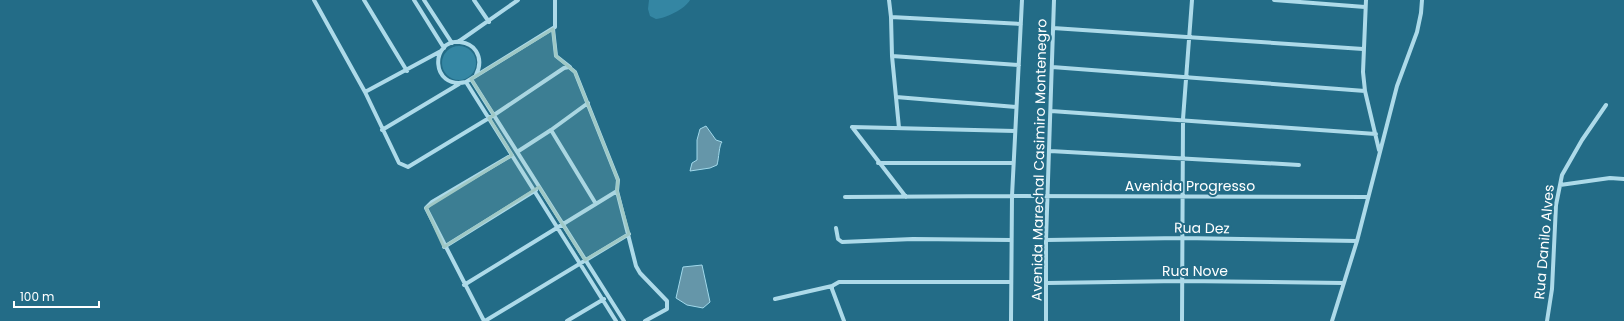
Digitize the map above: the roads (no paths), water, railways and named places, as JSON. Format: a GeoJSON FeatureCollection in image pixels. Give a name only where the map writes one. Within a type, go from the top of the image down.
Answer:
{"type":"FeatureCollection","features":[{"type":"Feature","properties":{"kind":"street"},"geometry":{"type":"LineString","coordinates":[[314,0],[365,92],[399,163],[408,167],[489,118],[564,68],[572,69]]}},
{"type":"Feature","properties":{"kind":"street"},"geometry":{"type":"LineString","coordinates":[[364,0],[407,71]]}},
{"type":"Feature","properties":{"kind":"street"},"geometry":{"type":"LineString","coordinates":[[414,0],[443,50]]}},
{"type":"Feature","properties":{"kind":"street"},"geometry":{"type":"LineString","coordinates":[[424,0],[452,43]]}},
{"type":"Feature","properties":{"kind":"street"},"geometry":{"type":"LineString","coordinates":[[474,0],[488,22]]}},
{"type":"Feature","properties":{"kind":"street"},"geometry":{"type":"LineString","coordinates":[[458,42],[518,0]]}},
{"type":"Feature","properties":{"kind":"street"},"geometry":{"type":"LineString","coordinates":[[382,130],[460,83],[466,82],[553,29],[556,23],[555,0]]}},
{"type":"Feature","properties":{"kind":"street"},"geometry":{"type":"LineString","coordinates":[[888,0],[891,17],[892,56],[899,128]]}},
{"type":"Feature","properties":{"kind":"street"},"geometry":{"type":"LineString","coordinates":[[1011,321],[1013,163],[1022,0]]}},
{"type":"Feature","properties":{"kind":"street","name":"Avenida Marechal Casimiro Montenegro"},"geometry":{"type":"LineString","coordinates":[[1046,321],[1046,240],[1054,0]]}},
{"type":"Feature","properties":{"kind":"street"},"geometry":{"type":"LineString","coordinates":[[1182,321],[1183,119],[1192,0]]}},
{"type":"Feature","properties":{"kind":"street"},"geometry":{"type":"LineString","coordinates":[[1274,0],[1365,7]]}},
{"type":"Feature","properties":{"kind":"street"},"geometry":{"type":"LineString","coordinates":[[1366,0],[1363,49],[1365,91],[1380,153]]}},
{"type":"Feature","properties":{"kind":"street"},"geometry":{"type":"LineString","coordinates":[[1332,321],[1357,241],[1399,80],[1417,32],[1422,0]]}},
{"type":"Feature","properties":{"kind":"street"},"geometry":{"type":"LineString","coordinates":[[891,17],[1021,24]]}},
{"type":"Feature","properties":{"kind":"street"},"geometry":{"type":"LineString","coordinates":[[1054,28],[1190,36],[1363,49]]}},
{"type":"Feature","properties":{"kind":"street"},"geometry":{"type":"LineString","coordinates":[[553,29],[556,56],[572,69],[588,103],[618,180],[617,191],[629,234],[634,260],[640,273],[667,301],[667,309],[645,321]]}},
{"type":"Feature","properties":{"kind":"street"},"geometry":{"type":"LineString","coordinates":[[365,92],[407,71],[452,43],[458,42],[465,43],[475,50],[480,62],[476,75]]}},
{"type":"Feature","properties":{"kind":"street"},"geometry":{"type":"LineString","coordinates":[[443,50],[439,57],[439,70],[447,80],[460,83]]}},
{"type":"Feature","properties":{"kind":"street"},"geometry":{"type":"LineString","coordinates":[[892,56],[1018,65]]}},
{"type":"Feature","properties":{"kind":"street"},"geometry":{"type":"LineString","coordinates":[[1052,67],[1365,91]]}},
{"type":"Feature","properties":{"kind":"street"},"geometry":{"type":"LineString","coordinates":[[471,79],[624,321]]}},
{"type":"Feature","properties":{"kind":"street"},"geometry":{"type":"LineString","coordinates":[[466,82],[616,321]]}},
{"type":"Feature","properties":{"kind":"street"},"geometry":{"type":"LineString","coordinates":[[896,98],[1016,108]]}},
{"type":"Feature","properties":{"kind":"street"},"geometry":{"type":"LineString","coordinates":[[517,152],[551,130],[588,103]]}},
{"type":"Feature","properties":{"kind":"street","name":"Rua Danilo Alves"},"geometry":{"type":"LineString","coordinates":[[1547,321],[1552,289],[1556,205],[1560,185],[1566,167],[1606,105]]}},
{"type":"Feature","properties":{"kind":"street"},"geometry":{"type":"LineString","coordinates":[[1050,111],[1183,119],[1376,134]]}},
{"type":"Feature","properties":{"kind":"street"},"geometry":{"type":"LineString","coordinates":[[906,197],[878,163],[852,127],[1015,131]]}},
{"type":"Feature","properties":{"kind":"street"},"geometry":{"type":"LineString","coordinates":[[551,130],[596,204]]}},
{"type":"Feature","properties":{"kind":"street"},"geometry":{"type":"LineString","coordinates":[[1050,152],[1299,165]]}},
{"type":"Feature","properties":{"kind":"street"},"geometry":{"type":"LineString","coordinates":[[512,155],[432,202],[426,208],[444,247],[484,321],[629,234]]}},
{"type":"Feature","properties":{"kind":"street"},"geometry":{"type":"LineString","coordinates":[[878,163],[1013,163]]}},
{"type":"Feature","properties":{"kind":"street"},"geometry":{"type":"LineString","coordinates":[[1560,185],[1610,178],[1624,178]]}},
{"type":"Feature","properties":{"kind":"street"},"geometry":{"type":"LineString","coordinates":[[444,247],[539,187]]}},
{"type":"Feature","properties":{"kind":"street"},"geometry":{"type":"LineString","coordinates":[[464,285],[617,191]]}},
{"type":"Feature","properties":{"kind":"street","name":"Avenida Progresso"},"geometry":{"type":"LineString","coordinates":[[844,197],[1368,197]]}},
{"type":"Feature","properties":{"kind":"street"},"geometry":{"type":"LineString","coordinates":[[836,228],[838,239],[842,242],[913,239],[1011,240]]}},
{"type":"Feature","properties":{"kind":"street","name":"Rua Dez"},"geometry":{"type":"LineString","coordinates":[[1046,240],[1182,238],[1357,241]]}},
{"type":"Feature","properties":{"kind":"street","name":"Rua Nove"},"geometry":{"type":"LineString","coordinates":[[1047,283],[1181,281],[1343,283]]}},
{"type":"Feature","properties":{"kind":"street"},"geometry":{"type":"LineString","coordinates":[[775,300],[832,286],[838,282],[1011,282]]}},
{"type":"Feature","properties":{"kind":"street"},"geometry":{"type":"LineString","coordinates":[[832,286],[844,321]]}},
{"type":"Feature","properties":{"kind":"street"},"geometry":{"type":"LineString","coordinates":[[567,321],[608,296]]}}]}
